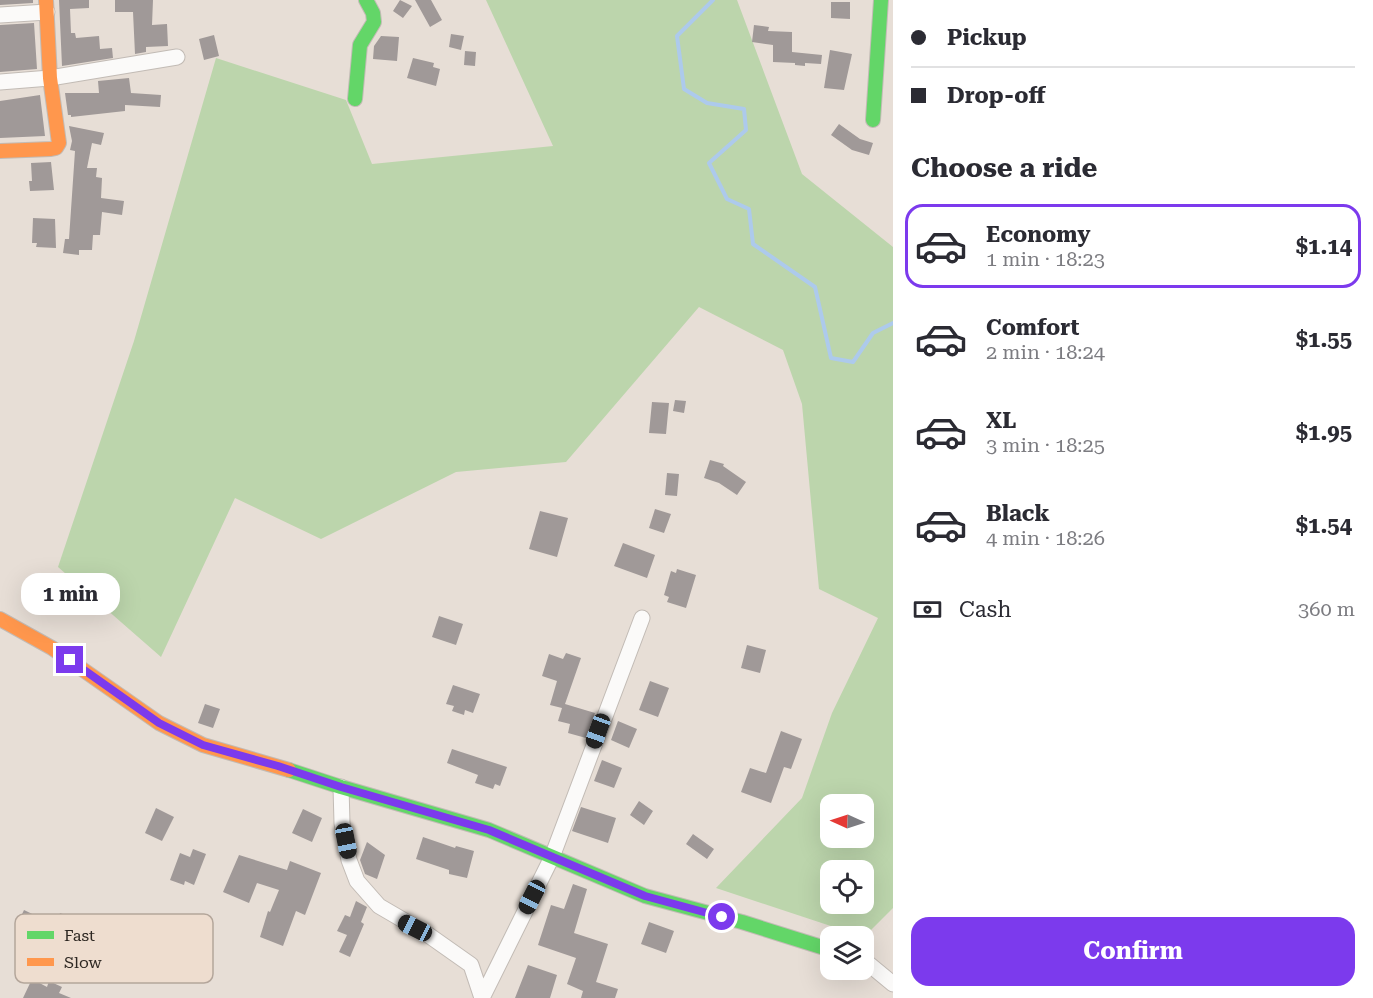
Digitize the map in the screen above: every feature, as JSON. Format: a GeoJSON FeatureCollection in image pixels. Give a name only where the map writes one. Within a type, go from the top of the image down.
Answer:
{"type":"FeatureCollection","features":[{"type":"Feature","properties":{"kind":"street"},"geometry":{"type":"LineString","coordinates":[[355,99],[360,45],[374,22],[373,13],[366,0]]}},
{"type":"Feature","properties":{"kind":"street"},"geometry":{"type":"LineString","coordinates":[[873,120],[886,19],[881,0]]}},
{"type":"Feature","properties":{"kind":"street"},"geometry":{"type":"LineString","coordinates":[[0,15],[46,6],[50,78],[59,143],[56,148],[0,151]]}},
{"type":"Feature","properties":{"kind":"street"},"geometry":{"type":"LineString","coordinates":[[0,82],[50,78],[177,57]]}},
{"type":"Feature","properties":{"kind":"street"},"geometry":{"type":"LineString","coordinates":[[482,998],[552,857],[642,618]]}},
{"type":"Feature","properties":{"kind":"street"},"geometry":{"type":"LineString","coordinates":[[0,619],[52,648],[159,723],[203,745],[489,830],[645,896],[820,947]]}},
{"type":"Feature","properties":{"kind":"street"},"geometry":{"type":"LineString","coordinates":[[341,787],[342,823],[357,881],[379,906],[427,934],[471,965],[482,998]]}},
{"type":"Feature","properties":{"kind":"street"},"geometry":{"type":"LineString","coordinates":[[874,968],[893,984]]}},
{"type":"Feature","properties":{"kind":"green space"},"geometry":{"type":"Polygon","coordinates":[[[486,0],[737,0],[802,174],[893,247],[893,908],[874,927],[831,926],[716,888],[802,798],[832,713],[878,618],[819,589],[802,404],[783,350],[699,307],[566,462],[456,472],[321,539],[235,498],[161,657],[58,567],[134,341],[216,58],[346,100],[372,164],[553,146],[486,0]]]}},
{"type":"Feature","properties":{"kind":"building"},"geometry":{"type":"Polygon","coordinates":[[[0,0],[33,0],[33,3],[0,5],[0,0]]]}},
{"type":"Feature","properties":{"kind":"building"},"geometry":{"type":"Polygon","coordinates":[[[59,0],[89,0],[89,8],[70,9],[71,33],[75,33],[76,38],[99,36],[100,49],[112,48],[113,58],[62,66],[59,0]]]}},
{"type":"Feature","properties":{"kind":"building"},"geometry":{"type":"Polygon","coordinates":[[[115,0],[153,0],[152,25],[167,24],[168,46],[146,47],[146,52],[135,54],[133,12],[115,12],[115,0]]]}},
{"type":"Feature","properties":{"kind":"building"},"geometry":{"type":"Polygon","coordinates":[[[400,0],[412,6],[403,18],[393,11],[400,0]]]}},
{"type":"Feature","properties":{"kind":"building"},"geometry":{"type":"Polygon","coordinates":[[[415,0],[431,0],[442,20],[430,27],[415,0]]]}},
{"type":"Feature","properties":{"kind":"building"},"geometry":{"type":"Polygon","coordinates":[[[831,2],[850,2],[850,19],[831,18],[831,2]]]}},
{"type":"Feature","properties":{"kind":"building"},"geometry":{"type":"Polygon","coordinates":[[[34,23],[37,69],[0,72],[0,25],[34,23]]]}},
{"type":"Feature","properties":{"kind":"building"},"geometry":{"type":"Polygon","coordinates":[[[754,25],[769,27],[768,31],[792,32],[792,52],[822,55],[821,64],[805,63],[805,66],[773,62],[773,45],[752,42],[754,25]]]}},
{"type":"Feature","properties":{"kind":"building"},"geometry":{"type":"Polygon","coordinates":[[[451,34],[464,36],[461,50],[449,47],[451,34]]]}},
{"type":"Feature","properties":{"kind":"building"},"geometry":{"type":"Polygon","coordinates":[[[214,35],[219,56],[204,60],[199,39],[214,35]]]}},
{"type":"Feature","properties":{"kind":"building"},"geometry":{"type":"Polygon","coordinates":[[[381,36],[399,37],[397,61],[373,59],[374,46],[381,36]]]}},
{"type":"Feature","properties":{"kind":"building"},"geometry":{"type":"Polygon","coordinates":[[[830,50],[852,54],[844,90],[824,88],[830,50]]]}},
{"type":"Feature","properties":{"kind":"building"},"geometry":{"type":"Polygon","coordinates":[[[465,51],[476,52],[475,66],[464,65],[465,51]]]}},
{"type":"Feature","properties":{"kind":"building"},"geometry":{"type":"Polygon","coordinates":[[[413,58],[434,63],[433,67],[440,69],[436,86],[407,78],[413,58]]]}},
{"type":"Feature","properties":{"kind":"building"},"geometry":{"type":"Polygon","coordinates":[[[129,78],[131,93],[161,95],[160,107],[125,105],[125,111],[71,117],[68,115],[65,93],[99,93],[98,81],[129,78]]]}},
{"type":"Feature","properties":{"kind":"building"},"geometry":{"type":"Polygon","coordinates":[[[40,95],[45,136],[0,138],[0,101],[40,95]]]}},
{"type":"Feature","properties":{"kind":"building"},"geometry":{"type":"Polygon","coordinates":[[[839,124],[860,139],[873,143],[869,155],[852,150],[831,135],[839,124]]]}},
{"type":"Feature","properties":{"kind":"building"},"geometry":{"type":"Polygon","coordinates":[[[69,126],[104,133],[101,145],[92,143],[87,168],[97,168],[96,177],[102,178],[101,198],[124,201],[122,215],[102,212],[100,235],[93,235],[92,250],[79,250],[79,255],[63,253],[65,239],[69,239],[75,151],[70,150],[72,141],[69,126]]]}},
{"type":"Feature","properties":{"kind":"building"},"geometry":{"type":"Polygon","coordinates":[[[51,162],[54,190],[30,191],[31,163],[51,162]]]}},
{"type":"Feature","properties":{"kind":"building"},"geometry":{"type":"Polygon","coordinates":[[[33,218],[55,219],[56,248],[36,247],[37,243],[32,243],[33,218]]]}},
{"type":"Feature","properties":{"kind":"building"},"geometry":{"type":"Polygon","coordinates":[[[675,400],[686,401],[684,413],[673,411],[675,400]]]}},
{"type":"Feature","properties":{"kind":"building"},"geometry":{"type":"Polygon","coordinates":[[[652,402],[669,403],[666,434],[649,433],[652,402]]]}},
{"type":"Feature","properties":{"kind":"building"},"geometry":{"type":"Polygon","coordinates":[[[710,460],[724,464],[723,466],[746,482],[737,495],[719,483],[704,478],[710,460]]]}},
{"type":"Feature","properties":{"kind":"building"},"geometry":{"type":"Polygon","coordinates":[[[667,473],[679,474],[677,496],[665,495],[667,473]]]}},
{"type":"Feature","properties":{"kind":"building"},"geometry":{"type":"Polygon","coordinates":[[[655,509],[671,514],[664,533],[649,528],[655,509]]]}},
{"type":"Feature","properties":{"kind":"building"},"geometry":{"type":"Polygon","coordinates":[[[540,511],[568,518],[557,557],[529,549],[540,511]]]}},
{"type":"Feature","properties":{"kind":"building"},"geometry":{"type":"Polygon","coordinates":[[[623,543],[655,555],[647,578],[614,566],[623,543]]]}},
{"type":"Feature","properties":{"kind":"building"},"geometry":{"type":"Polygon","coordinates":[[[677,569],[696,575],[686,608],[667,602],[669,597],[664,595],[671,571],[676,573],[677,569]]]}},
{"type":"Feature","properties":{"kind":"building"},"geometry":{"type":"Polygon","coordinates":[[[439,616],[463,624],[456,645],[432,637],[439,616]]]}},
{"type":"Feature","properties":{"kind":"building"},"geometry":{"type":"Polygon","coordinates":[[[747,645],[766,650],[760,673],[741,668],[747,645]]]}},
{"type":"Feature","properties":{"kind":"building"},"geometry":{"type":"Polygon","coordinates":[[[566,653],[581,658],[565,704],[595,713],[586,738],[568,733],[570,724],[558,721],[562,708],[550,705],[557,681],[542,676],[549,654],[563,659],[566,653]]]}},
{"type":"Feature","properties":{"kind":"building"},"geometry":{"type":"Polygon","coordinates":[[[650,681],[669,688],[658,717],[639,710],[650,681]]]}},
{"type":"Feature","properties":{"kind":"building"},"geometry":{"type":"Polygon","coordinates":[[[453,685],[480,694],[473,713],[465,710],[464,715],[452,711],[454,706],[446,704],[453,685]]]}},
{"type":"Feature","properties":{"kind":"building"},"geometry":{"type":"Polygon","coordinates":[[[205,704],[220,709],[213,728],[198,723],[205,704]]]}},
{"type":"Feature","properties":{"kind":"building"},"geometry":{"type":"Polygon","coordinates":[[[618,721],[637,729],[629,748],[611,740],[618,721]]]}},
{"type":"Feature","properties":{"kind":"building"},"geometry":{"type":"Polygon","coordinates":[[[781,731],[802,739],[791,769],[784,767],[771,803],[741,792],[750,768],[766,773],[781,731]]]}},
{"type":"Feature","properties":{"kind":"building"},"geometry":{"type":"Polygon","coordinates":[[[452,749],[507,767],[500,786],[495,784],[493,789],[475,783],[478,775],[447,763],[452,749]]]}},
{"type":"Feature","properties":{"kind":"building"},"geometry":{"type":"Polygon","coordinates":[[[602,760],[622,768],[614,788],[594,781],[602,760]]]}},
{"type":"Feature","properties":{"kind":"building"},"geometry":{"type":"Polygon","coordinates":[[[639,801],[653,811],[644,825],[630,815],[639,801]]]}},
{"type":"Feature","properties":{"kind":"building"},"geometry":{"type":"Polygon","coordinates":[[[581,807],[616,818],[608,843],[572,831],[581,807]]]}},
{"type":"Feature","properties":{"kind":"building"},"geometry":{"type":"Polygon","coordinates":[[[156,808],[174,817],[162,841],[145,833],[156,808]]]}},
{"type":"Feature","properties":{"kind":"building"},"geometry":{"type":"Polygon","coordinates":[[[303,809],[322,818],[312,842],[292,833],[303,809]]]}},
{"type":"Feature","properties":{"kind":"building"},"geometry":{"type":"Polygon","coordinates":[[[693,834],[714,849],[707,859],[686,844],[693,834]]]}},
{"type":"Feature","properties":{"kind":"building"},"geometry":{"type":"Polygon","coordinates":[[[423,837],[455,848],[456,846],[474,851],[467,878],[449,874],[449,870],[416,859],[423,837]]]}},
{"type":"Feature","properties":{"kind":"building"},"geometry":{"type":"Polygon","coordinates":[[[367,842],[385,855],[377,879],[365,874],[360,860],[367,842]]]}},
{"type":"Feature","properties":{"kind":"building"},"geometry":{"type":"Polygon","coordinates":[[[193,849],[206,854],[194,885],[185,881],[184,885],[170,880],[180,853],[190,857],[193,849]]]}},
{"type":"Feature","properties":{"kind":"building"},"geometry":{"type":"Polygon","coordinates":[[[239,855],[287,870],[290,861],[321,873],[305,915],[296,911],[283,946],[260,937],[268,911],[270,912],[279,890],[257,883],[249,903],[223,892],[239,855]]]}},
{"type":"Feature","properties":{"kind":"building"},"geometry":{"type":"Polygon","coordinates":[[[573,884],[587,889],[574,933],[608,944],[596,982],[618,989],[615,998],[581,998],[583,991],[567,984],[576,958],[538,945],[551,905],[564,909],[573,884]]]}},
{"type":"Feature","properties":{"kind":"building"},"geometry":{"type":"Polygon","coordinates":[[[356,901],[367,907],[361,922],[364,924],[350,957],[339,952],[347,935],[337,931],[345,915],[350,917],[356,901]]]}},
{"type":"Feature","properties":{"kind":"building"},"geometry":{"type":"Polygon","coordinates":[[[649,922],[674,931],[666,953],[641,944],[649,922]]]}},
{"type":"Feature","properties":{"kind":"building"},"geometry":{"type":"Polygon","coordinates":[[[528,965],[557,975],[550,998],[515,998],[528,965]]]}},
{"type":"Feature","properties":{"kind":"building"},"geometry":{"type":"Polygon","coordinates":[[[30,983],[40,983],[47,987],[48,983],[53,983],[62,987],[59,993],[71,998],[23,998],[30,983]]]}},
{"type":"Feature","properties":{"kind":"waterway"},"geometry":{"type":"LineString","coordinates":[[713,0],[677,36],[684,89],[707,103],[744,109],[746,130],[709,163],[727,199],[749,209],[753,244],[815,287],[831,358],[853,362],[873,333],[893,323]]}},
{"type":"Feature","properties":{"kind":"traffic: fast"},"geometry":{"type":"LineString","coordinates":[[355,99],[360,45],[374,22],[373,13],[366,0]]}},
{"type":"Feature","properties":{"kind":"traffic: fast"},"geometry":{"type":"LineString","coordinates":[[873,120],[881,0]]}},
{"type":"Feature","properties":{"kind":"traffic: fast"},"geometry":{"type":"LineString","coordinates":[[289,770],[489,830],[645,896],[742,922],[820,947]]}},
{"type":"Feature","properties":{"kind":"traffic: slow"},"geometry":{"type":"LineString","coordinates":[[0,151],[51,149],[56,148],[59,143],[50,78],[46,0]]}},
{"type":"Feature","properties":{"kind":"traffic: slow"},"geometry":{"type":"LineString","coordinates":[[0,619],[52,648],[159,723],[203,745],[289,770]]}},
{"type":"Feature","properties":{"kind":"route"},"geometry":{"type":"LineString","coordinates":[[70,660],[159,723],[203,745],[489,830],[645,896],[722,917]]}}]}
